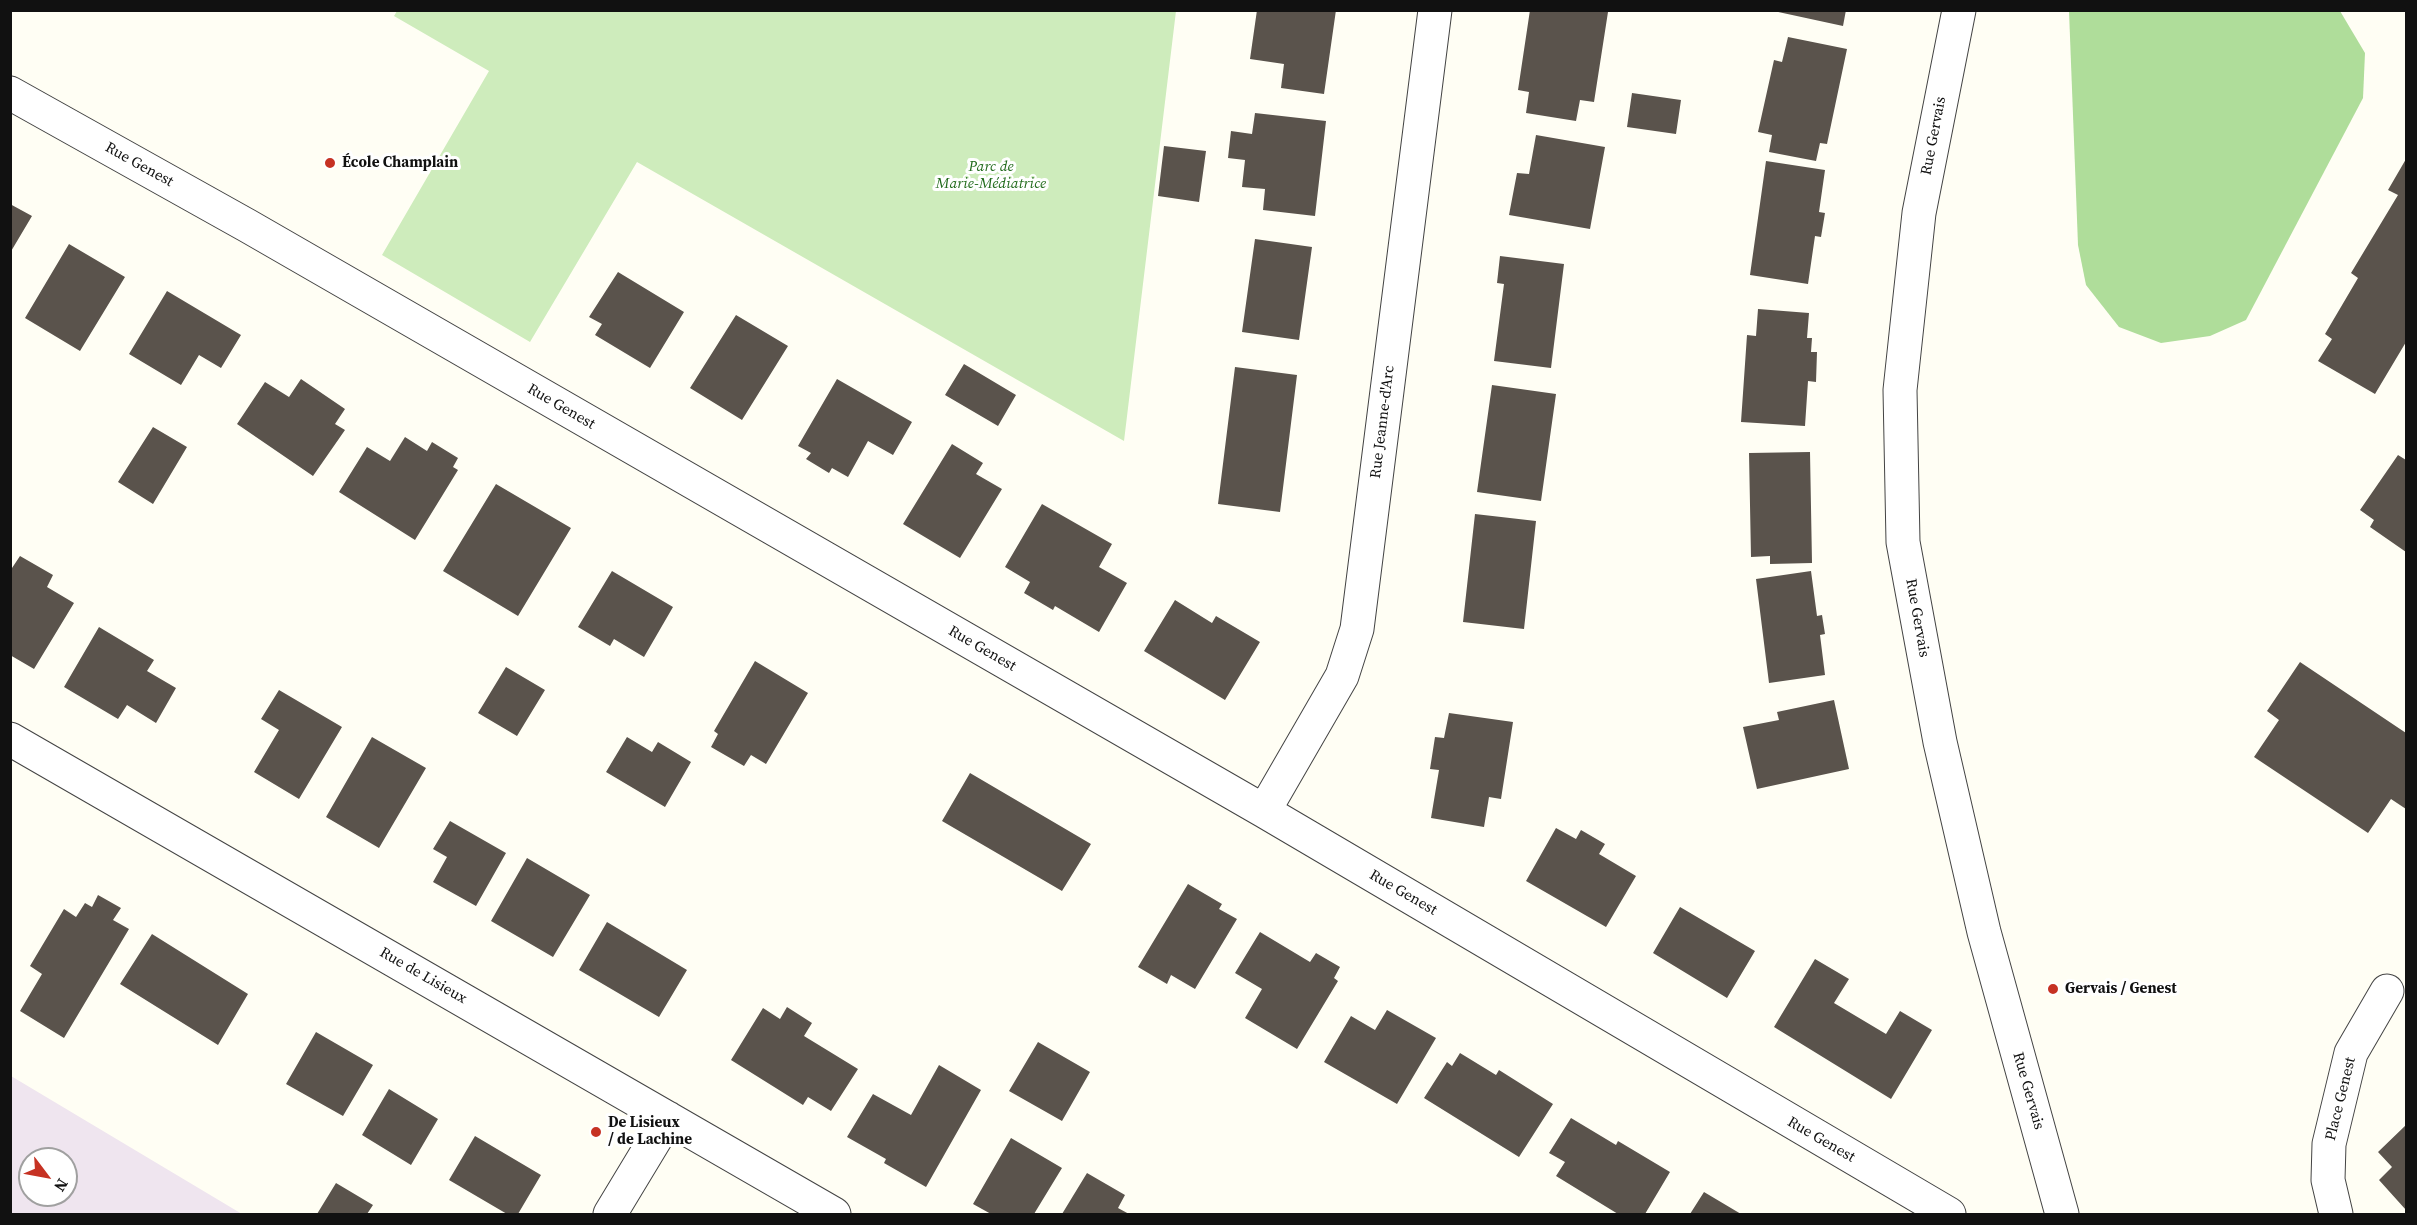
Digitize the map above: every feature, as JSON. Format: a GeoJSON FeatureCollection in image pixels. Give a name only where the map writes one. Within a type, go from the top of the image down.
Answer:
{"type":"FeatureCollection","features":[{"type":"Feature","properties":{"kind":"street","name":"Rue Jeanne-d'Arc"},"geometry":{"type":"LineString","coordinates":[[1264,811],[1342,676],[1357,629],[1435,10]]}},
{"type":"Feature","properties":{"kind":"street","name":"Rue Gervais"},"geometry":{"type":"LineString","coordinates":[[1959,10],[1919,213],[1902,366],[1900,390],[1903,542],[1940,742],[1984,932],[2062,1215]]}},
{"type":"Feature","properties":{"kind":"street","name":"Rue Genest"},"geometry":{"type":"LineString","coordinates":[[10,93],[249,226],[1264,811],[1949,1215]]}},
{"type":"Feature","properties":{"kind":"street","name":"Rue de Lisieux"},"geometry":{"type":"LineString","coordinates":[[10,739],[834,1215]]}},
{"type":"Feature","properties":{"kind":"street","name":"Place Genest"},"geometry":{"type":"LineString","coordinates":[[2336,1215],[2328,1180],[2329,1144],[2351,1053],[2387,991]]}},
{"type":"Feature","properties":{"kind":"street"},"geometry":{"type":"LineString","coordinates":[[610,1215],[669,1118]]}},
{"type":"Feature","properties":{"kind":"shaded area"},"geometry":{"type":"Polygon","coordinates":[[[11,1076],[242,1214],[11,1214],[11,1076]]]}},
{"type":"Feature","properties":{"kind":"green space","name":"Parc de Marie-Médiatrice"},"geometry":{"type":"Polygon","coordinates":[[[397,11],[1176,11],[1124,441],[637,162],[530,342],[382,255],[489,71],[394,16],[397,11]]]}},
{"type":"Feature","properties":{"kind":"green space"},"geometry":{"type":"Polygon","coordinates":[[[2069,11],[2340,11],[2365,53],[2363,98],[2246,320],[2210,336],[2161,343],[2119,327],[2086,285],[2078,245],[2069,11]]]}},
{"type":"Feature","properties":{"kind":"building"},"geometry":{"type":"Polygon","coordinates":[[[1257,10],[1336,10],[1324,94],[1281,88],[1284,64],[1250,59],[1257,10]]]}},
{"type":"Feature","properties":{"kind":"building"},"geometry":{"type":"Polygon","coordinates":[[[1530,10],[1608,12],[1594,102],[1580,100],[1576,121],[1526,113],[1529,92],[1518,90],[1530,10]]]}},
{"type":"Feature","properties":{"kind":"building"},"geometry":{"type":"Polygon","coordinates":[[[1769,10],[1846,10],[1843,26],[1769,10]]]}},
{"type":"Feature","properties":{"kind":"building"},"geometry":{"type":"Polygon","coordinates":[[[1788,37],[1847,49],[1827,144],[1820,143],[1816,161],[1769,152],[1772,135],[1758,132],[1774,60],[1782,62],[1788,37]]]}},
{"type":"Feature","properties":{"kind":"building"},"geometry":{"type":"Polygon","coordinates":[[[1632,93],[1681,100],[1676,134],[1627,127],[1632,93]]]}},
{"type":"Feature","properties":{"kind":"building"},"geometry":{"type":"Polygon","coordinates":[[[1255,113],[1326,121],[1315,216],[1263,210],[1265,189],[1242,187],[1245,160],[1228,158],[1231,131],[1252,134],[1255,113]]]}},
{"type":"Feature","properties":{"kind":"building"},"geometry":{"type":"Polygon","coordinates":[[[1536,135],[1605,147],[1590,229],[1509,215],[1517,173],[1529,174],[1536,135]]]}},
{"type":"Feature","properties":{"kind":"building"},"geometry":{"type":"Polygon","coordinates":[[[1164,146],[1206,151],[1199,202],[1158,196],[1164,146]]]}},
{"type":"Feature","properties":{"kind":"building"},"geometry":{"type":"Polygon","coordinates":[[[2406,159],[2406,342],[2375,394],[2318,361],[2332,339],[2325,334],[2358,278],[2351,273],[2398,195],[2388,190],[2406,159]]]}},
{"type":"Feature","properties":{"kind":"building"},"geometry":{"type":"Polygon","coordinates":[[[1766,161],[1825,170],[1819,212],[1825,213],[1821,237],[1815,236],[1808,284],[1750,275],[1766,161]]]}},
{"type":"Feature","properties":{"kind":"building"},"geometry":{"type":"Polygon","coordinates":[[[10,204],[32,216],[10,253],[10,204]]]}},
{"type":"Feature","properties":{"kind":"building"},"geometry":{"type":"Polygon","coordinates":[[[1255,239],[1312,247],[1299,340],[1242,332],[1255,239]]]}},
{"type":"Feature","properties":{"kind":"building"},"geometry":{"type":"Polygon","coordinates":[[[69,244],[125,277],[80,351],[25,318],[69,244]]]}},
{"type":"Feature","properties":{"kind":"building"},"geometry":{"type":"Polygon","coordinates":[[[1500,256],[1564,264],[1551,368],[1494,361],[1504,284],[1497,283],[1500,256]]]}},
{"type":"Feature","properties":{"kind":"building"},"geometry":{"type":"Polygon","coordinates":[[[618,272],[684,312],[650,368],[595,335],[602,324],[589,317],[618,272]]]}},
{"type":"Feature","properties":{"kind":"building"},"geometry":{"type":"Polygon","coordinates":[[[167,291],[241,335],[221,368],[199,355],[181,385],[129,354],[167,291]]]}},
{"type":"Feature","properties":{"kind":"building"},"geometry":{"type":"Polygon","coordinates":[[[1758,309],[1809,313],[1807,338],[1812,338],[1811,352],[1817,352],[1816,382],[1808,381],[1805,426],[1741,422],[1747,335],[1756,336],[1758,309]]]}},
{"type":"Feature","properties":{"kind":"building"},"geometry":{"type":"Polygon","coordinates":[[[736,315],[788,346],[742,420],[690,388],[736,315]]]}},
{"type":"Feature","properties":{"kind":"building"},"geometry":{"type":"Polygon","coordinates":[[[964,364],[1016,395],[998,426],[945,395],[964,364]]]}},
{"type":"Feature","properties":{"kind":"building"},"geometry":{"type":"Polygon","coordinates":[[[1235,367],[1297,375],[1280,512],[1218,504],[1235,367]]]}},
{"type":"Feature","properties":{"kind":"building"},"geometry":{"type":"Polygon","coordinates":[[[301,379],[345,409],[335,424],[345,430],[313,476],[237,424],[265,382],[289,397],[301,379]]]}},
{"type":"Feature","properties":{"kind":"building"},"geometry":{"type":"Polygon","coordinates":[[[837,379],[912,422],[893,455],[868,441],[848,477],[832,468],[829,473],[806,459],[811,453],[798,446],[837,379]]]}},
{"type":"Feature","properties":{"kind":"building"},"geometry":{"type":"Polygon","coordinates":[[[1492,385],[1556,394],[1541,501],[1477,492],[1492,385]]]}},
{"type":"Feature","properties":{"kind":"building"},"geometry":{"type":"Polygon","coordinates":[[[153,427],[187,447],[153,504],[118,482],[153,427]]]}},
{"type":"Feature","properties":{"kind":"building"},"geometry":{"type":"Polygon","coordinates":[[[405,437],[427,451],[432,442],[458,458],[453,467],[458,470],[415,540],[339,492],[367,447],[390,461],[405,437]]]}},
{"type":"Feature","properties":{"kind":"building"},"geometry":{"type":"Polygon","coordinates":[[[952,444],[983,463],[976,474],[1002,489],[960,558],[903,524],[952,444]]]}},
{"type":"Feature","properties":{"kind":"building"},"geometry":{"type":"Polygon","coordinates":[[[1810,452],[1812,563],[1770,564],[1770,556],[1751,557],[1749,453],[1810,452]]]}},
{"type":"Feature","properties":{"kind":"building"},"geometry":{"type":"Polygon","coordinates":[[[2398,455],[2406,460],[2406,552],[2370,527],[2374,520],[2360,510],[2398,455]]]}},
{"type":"Feature","properties":{"kind":"building"},"geometry":{"type":"Polygon","coordinates":[[[496,484],[571,528],[518,616],[443,571],[496,484]]]}},
{"type":"Feature","properties":{"kind":"building"},"geometry":{"type":"Polygon","coordinates":[[[1042,504],[1112,544],[1099,567],[1127,583],[1099,632],[1055,606],[1053,610],[1024,593],[1030,582],[1005,567],[1042,504]]]}},
{"type":"Feature","properties":{"kind":"building"},"geometry":{"type":"Polygon","coordinates":[[[1475,514],[1536,521],[1524,629],[1463,622],[1475,514]]]}},
{"type":"Feature","properties":{"kind":"building"},"geometry":{"type":"Polygon","coordinates":[[[20,556],[53,575],[47,587],[74,603],[34,669],[10,655],[10,571],[20,556]]]}},
{"type":"Feature","properties":{"kind":"building"},"geometry":{"type":"Polygon","coordinates":[[[612,571],[673,607],[644,657],[614,639],[610,646],[578,627],[612,571]]]}},
{"type":"Feature","properties":{"kind":"building"},"geometry":{"type":"Polygon","coordinates":[[[1811,571],[1817,616],[1822,615],[1825,634],[1820,635],[1825,675],[1769,683],[1756,579],[1811,571]]]}},
{"type":"Feature","properties":{"kind":"building"},"geometry":{"type":"Polygon","coordinates":[[[1175,600],[1212,623],[1216,616],[1260,642],[1225,700],[1144,651],[1175,600]]]}},
{"type":"Feature","properties":{"kind":"building"},"geometry":{"type":"Polygon","coordinates":[[[99,627],[154,660],[147,671],[176,688],[156,723],[127,705],[118,719],[64,687],[99,627]]]}},
{"type":"Feature","properties":{"kind":"building"},"geometry":{"type":"Polygon","coordinates":[[[755,661],[808,693],[766,764],[751,755],[744,766],[711,747],[718,734],[714,731],[755,661]]]}},
{"type":"Feature","properties":{"kind":"building"},"geometry":{"type":"Polygon","coordinates":[[[2300,662],[2406,733],[2406,809],[2391,799],[2368,833],[2254,757],[2279,720],[2267,711],[2300,662]]]}},
{"type":"Feature","properties":{"kind":"building"},"geometry":{"type":"Polygon","coordinates":[[[506,667],[545,690],[517,736],[478,713],[506,667]]]}},
{"type":"Feature","properties":{"kind":"building"},"geometry":{"type":"Polygon","coordinates":[[[279,690],[342,727],[299,799],[254,772],[279,730],[261,719],[279,690]]]}},
{"type":"Feature","properties":{"kind":"building"},"geometry":{"type":"Polygon","coordinates":[[[1834,700],[1849,769],[1757,789],[1743,727],[1779,720],[1777,712],[1834,700]]]}},
{"type":"Feature","properties":{"kind":"building"},"geometry":{"type":"Polygon","coordinates":[[[1449,713],[1513,722],[1501,799],[1489,797],[1484,827],[1431,818],[1439,770],[1430,769],[1435,737],[1444,738],[1449,713]]]}},
{"type":"Feature","properties":{"kind":"building"},"geometry":{"type":"Polygon","coordinates":[[[372,737],[426,768],[379,848],[326,817],[372,737]]]}},
{"type":"Feature","properties":{"kind":"building"},"geometry":{"type":"Polygon","coordinates":[[[627,737],[652,752],[658,742],[691,762],[665,807],[606,772],[627,737]]]}},
{"type":"Feature","properties":{"kind":"building"},"geometry":{"type":"Polygon","coordinates":[[[970,773],[1091,844],[1062,891],[942,821],[970,773]]]}},
{"type":"Feature","properties":{"kind":"building"},"geometry":{"type":"Polygon","coordinates":[[[450,821],[506,853],[476,906],[433,882],[447,857],[433,849],[450,821]]]}},
{"type":"Feature","properties":{"kind":"building"},"geometry":{"type":"Polygon","coordinates":[[[1556,828],[1576,839],[1581,830],[1605,844],[1599,854],[1636,876],[1606,927],[1526,881],[1556,828]]]}},
{"type":"Feature","properties":{"kind":"building"},"geometry":{"type":"Polygon","coordinates":[[[527,858],[590,895],[553,957],[491,921],[527,858]]]}},
{"type":"Feature","properties":{"kind":"building"},"geometry":{"type":"Polygon","coordinates":[[[1188,884],[1222,904],[1219,909],[1237,919],[1195,989],[1171,975],[1167,984],[1138,967],[1188,884]]]}},
{"type":"Feature","properties":{"kind":"building"},"geometry":{"type":"Polygon","coordinates":[[[98,895],[121,908],[113,920],[129,929],[64,1038],[20,1011],[42,974],[30,966],[64,909],[76,917],[85,903],[92,907],[98,895]]]}},
{"type":"Feature","properties":{"kind":"building"},"geometry":{"type":"Polygon","coordinates":[[[1680,907],[1755,951],[1727,998],[1653,953],[1680,907]]]}},
{"type":"Feature","properties":{"kind":"building"},"geometry":{"type":"Polygon","coordinates":[[[607,922],[687,970],[659,1017],[579,970],[607,922]]]}},
{"type":"Feature","properties":{"kind":"building"},"geometry":{"type":"Polygon","coordinates":[[[1260,932],[1310,962],[1316,953],[1340,967],[1334,978],[1338,981],[1297,1049],[1245,1018],[1262,989],[1235,973],[1260,932]]]}},
{"type":"Feature","properties":{"kind":"building"},"geometry":{"type":"Polygon","coordinates":[[[152,934],[248,994],[218,1045],[120,984],[152,934]]]}},
{"type":"Feature","properties":{"kind":"building"},"geometry":{"type":"Polygon","coordinates":[[[1815,959],[1849,979],[1834,1003],[1886,1034],[1900,1011],[1932,1030],[1891,1099],[1774,1027],[1815,959]]]}},
{"type":"Feature","properties":{"kind":"building"},"geometry":{"type":"Polygon","coordinates":[[[787,1007],[812,1023],[804,1036],[858,1069],[831,1111],[808,1097],[803,1105],[731,1060],[763,1008],[780,1019],[787,1007]]]}},
{"type":"Feature","properties":{"kind":"building"},"geometry":{"type":"Polygon","coordinates":[[[1387,1010],[1436,1038],[1397,1104],[1324,1062],[1351,1016],[1375,1030],[1387,1010]]]}},
{"type":"Feature","properties":{"kind":"building"},"geometry":{"type":"Polygon","coordinates":[[[316,1032],[373,1065],[343,1116],[286,1084],[316,1032]]]}},
{"type":"Feature","properties":{"kind":"building"},"geometry":{"type":"Polygon","coordinates":[[[1038,1042],[1090,1072],[1062,1121],[1009,1091],[1038,1042]]]}},
{"type":"Feature","properties":{"kind":"building"},"geometry":{"type":"Polygon","coordinates":[[[1460,1053],[1496,1075],[1499,1070],[1553,1104],[1519,1157],[1424,1098],[1447,1062],[1452,1066],[1460,1053]]]}},
{"type":"Feature","properties":{"kind":"building"},"geometry":{"type":"Polygon","coordinates":[[[939,1065],[981,1090],[926,1187],[884,1163],[886,1159],[847,1137],[873,1094],[911,1115],[939,1065]]]}},
{"type":"Feature","properties":{"kind":"building"},"geometry":{"type":"Polygon","coordinates":[[[389,1089],[438,1119],[411,1165],[362,1135],[389,1089]]]}},
{"type":"Feature","properties":{"kind":"building"},"geometry":{"type":"Polygon","coordinates":[[[1571,1118],[1616,1145],[1618,1141],[1670,1172],[1645,1214],[1618,1214],[1556,1176],[1565,1162],[1549,1153],[1571,1118]]]}},
{"type":"Feature","properties":{"kind":"building"},"geometry":{"type":"Polygon","coordinates":[[[2406,1125],[2406,1210],[2379,1180],[2392,1167],[2378,1152],[2406,1125]]]}},
{"type":"Feature","properties":{"kind":"building"},"geometry":{"type":"Polygon","coordinates":[[[475,1136],[541,1175],[518,1214],[507,1214],[449,1180],[475,1136]]]}},
{"type":"Feature","properties":{"kind":"building"},"geometry":{"type":"Polygon","coordinates":[[[1011,1138],[1062,1168],[1034,1214],[991,1214],[973,1204],[1011,1138]]]}},
{"type":"Feature","properties":{"kind":"building"},"geometry":{"type":"Polygon","coordinates":[[[1087,1173],[1125,1195],[1118,1208],[1129,1214],[1062,1214],[1087,1173]]]}},
{"type":"Feature","properties":{"kind":"building"},"geometry":{"type":"Polygon","coordinates":[[[336,1183],[373,1205],[367,1214],[317,1214],[336,1183]]]}},
{"type":"Feature","properties":{"kind":"building"},"geometry":{"type":"Polygon","coordinates":[[[1704,1192],[1741,1214],[1690,1214],[1704,1192]]]}},
{"type":"Feature","properties":{"kind":"place","name":"École Champlain"},"geometry":{"type":"Point","coordinates":[330,163]}},
{"type":"Feature","properties":{"kind":"place","name":"Gervais / Genest"},"geometry":{"type":"Point","coordinates":[2053,989]}},
{"type":"Feature","properties":{"kind":"place","name":"De Lisieux / de Lachine"},"geometry":{"type":"Point","coordinates":[596,1132]}}]}
